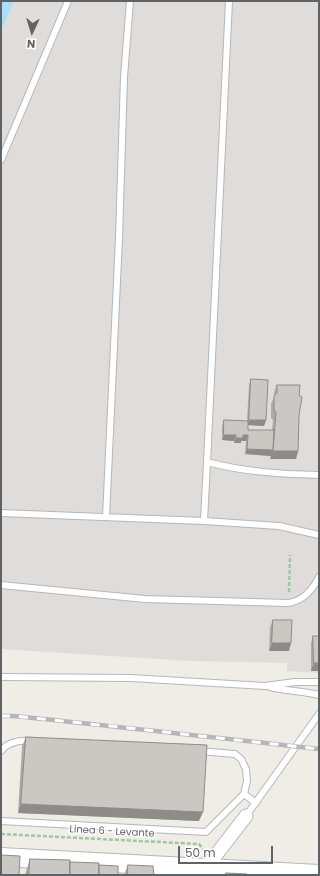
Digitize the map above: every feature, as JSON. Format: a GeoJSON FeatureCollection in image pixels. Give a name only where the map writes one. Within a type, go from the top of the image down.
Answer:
{"type":"FeatureCollection","features":[{"type":"Feature","properties":{"kind":"main road"},"geometry":{"type":"LineString","coordinates":[[1,857],[203,871],[319,874]]}},
{"type":"Feature","properties":{"kind":"street"},"geometry":{"type":"LineString","coordinates":[[203,871],[246,816]]}},
{"type":"Feature","properties":{"kind":"lane"},"geometry":{"type":"LineString","coordinates":[[1,160],[68,1]]}},
{"type":"Feature","properties":{"kind":"lane"},"geometry":{"type":"LineString","coordinates":[[106,517],[119,238],[124,77],[130,1]]}},
{"type":"Feature","properties":{"kind":"lane"},"geometry":{"type":"LineString","coordinates":[[204,521],[229,1]]}},
{"type":"Feature","properties":{"kind":"lane"},"geometry":{"type":"LineString","coordinates":[[207,462],[230,468],[319,475]]}},
{"type":"Feature","properties":{"kind":"lane"},"geometry":{"type":"LineString","coordinates":[[1,513],[204,521],[279,526],[319,535]]}},
{"type":"Feature","properties":{"kind":"lane"},"geometry":{"type":"LineString","coordinates":[[1,585],[145,599],[288,603],[294,602],[307,594],[315,585],[319,577]]}},
{"type":"Feature","properties":{"kind":"lane"},"geometry":{"type":"LineString","coordinates":[[1,677],[131,678],[265,686],[319,695]]}},
{"type":"Feature","properties":{"kind":"lane"},"geometry":{"type":"LineString","coordinates":[[265,686],[295,682],[319,682]]}},
{"type":"Feature","properties":{"kind":"lane"},"geometry":{"type":"LineString","coordinates":[[246,816],[319,714]]}},
{"type":"Feature","properties":{"kind":"lane"},"geometry":{"type":"LineString","coordinates":[[1,751],[7,744],[19,740],[42,742]]}},
{"type":"Feature","properties":{"kind":"lane"},"geometry":{"type":"LineString","coordinates":[[1,821],[206,832],[244,794],[247,782],[246,769],[241,759],[235,754],[189,751]]}},
{"type":"Feature","properties":{"kind":"lane"},"geometry":{"type":"LineString","coordinates":[[244,794],[256,803]]}},
{"type":"Feature","properties":{"kind":"path"},"geometry":{"type":"LineString","coordinates":[[288,592],[290,555]]}},
{"type":"Feature","properties":{"kind":"path","name":"Linea 6 - Levante"},"geometry":{"type":"LineString","coordinates":[[1,834],[198,844],[204,850],[219,852]]}},
{"type":"Feature","properties":{"kind":"shaded area"},"geometry":{"type":"Polygon","coordinates":[[[14,1],[319,1],[319,673],[287,671],[287,663],[190,661],[1,649],[1,32],[14,1]]]}},
{"type":"Feature","properties":{"kind":"water"},"geometry":{"type":"Polygon","coordinates":[[[1,1],[14,1],[1,32],[1,1]]]}},
{"type":"Feature","properties":{"kind":"building"},"geometry":{"type":"Polygon","coordinates":[[[251,379],[268,380],[266,420],[249,420],[251,379]]]}},
{"type":"Feature","properties":{"kind":"building"},"geometry":{"type":"Polygon","coordinates":[[[277,385],[300,385],[299,395],[302,397],[299,415],[298,451],[273,451],[276,412],[274,410],[274,396],[277,393],[277,385]]]}},
{"type":"Feature","properties":{"kind":"building"},"geometry":{"type":"Polygon","coordinates":[[[224,420],[248,421],[248,430],[274,430],[273,450],[247,449],[248,435],[243,435],[243,438],[236,438],[236,435],[224,435],[224,420]]]}},
{"type":"Feature","properties":{"kind":"building"},"geometry":{"type":"Polygon","coordinates":[[[273,620],[292,620],[291,643],[272,643],[273,620]]]}},
{"type":"Feature","properties":{"kind":"building"},"geometry":{"type":"Polygon","coordinates":[[[313,636],[319,636],[319,663],[314,663],[313,636]]]}},
{"type":"Feature","properties":{"kind":"building"},"geometry":{"type":"Polygon","coordinates":[[[26,737],[207,745],[203,812],[21,804],[26,737]]]}},
{"type":"Feature","properties":{"kind":"building"},"geometry":{"type":"Polygon","coordinates":[[[1,855],[20,856],[19,875],[1,875],[1,855]]]}},
{"type":"Feature","properties":{"kind":"building"},"geometry":{"type":"Polygon","coordinates":[[[30,859],[70,860],[70,875],[29,875],[30,859]]]}},
{"type":"Feature","properties":{"kind":"building"},"geometry":{"type":"Polygon","coordinates":[[[70,862],[99,863],[99,875],[70,875],[70,862]]]}},
{"type":"Feature","properties":{"kind":"building"},"geometry":{"type":"Polygon","coordinates":[[[99,865],[118,866],[118,875],[99,875],[99,865]]]}},
{"type":"Feature","properties":{"kind":"building"},"geometry":{"type":"Polygon","coordinates":[[[128,865],[153,866],[154,875],[128,875],[128,865]]]}},
{"type":"Feature","properties":{"kind":"building"},"geometry":{"type":"Polygon","coordinates":[[[226,873],[247,874],[247,875],[226,875],[226,873]]]}},
{"type":"Feature","properties":{"kind":"railway"},"geometry":{"type":"LineString","coordinates":[[1,716],[13,716],[319,749]]}}]}
